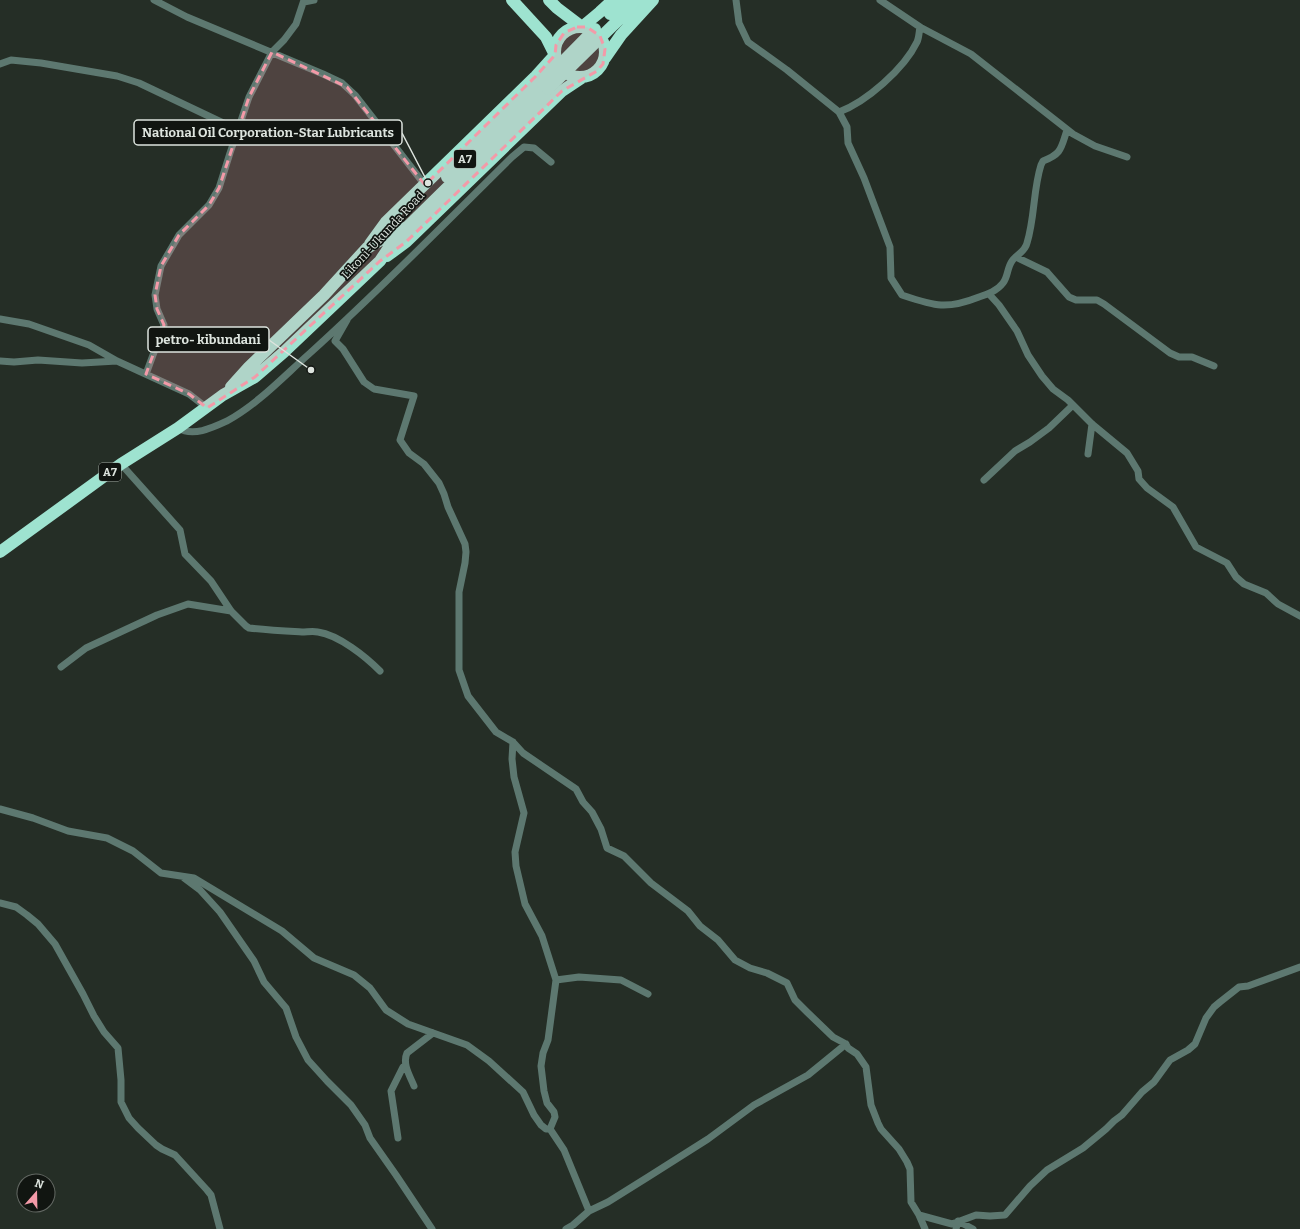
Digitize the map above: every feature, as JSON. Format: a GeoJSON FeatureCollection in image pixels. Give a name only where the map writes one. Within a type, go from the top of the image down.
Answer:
{"type":"FeatureCollection","features":[{"type":"Feature","properties":{"kind":"highway"},"geometry":{"type":"LineString","coordinates":[[512,0],[546,37],[558,64],[564,72],[573,76],[583,77],[597,71],[621,35],[653,0]]}},
{"type":"Feature","properties":{"kind":"highway"},"geometry":{"type":"LineString","coordinates":[[549,0],[556,8],[582,27]]}},
{"type":"Feature","properties":{"kind":"highway"},"geometry":{"type":"LineString","coordinates":[[582,27],[613,0]]}},
{"type":"Feature","properties":{"kind":"highway","name":"Likoni-Ukunda Road"},"geometry":{"type":"LineString","coordinates":[[223,395],[255,377],[284,352],[380,261],[392,238],[625,0]]}},
{"type":"Feature","properties":{"kind":"highway","name":"Likoni-Ukunda Road"},"geometry":{"type":"LineString","coordinates":[[0,552],[121,464],[178,428],[223,395],[249,367],[324,295],[367,248],[392,238],[639,0]]}},
{"type":"Feature","properties":{"kind":"highway"},"geometry":{"type":"LineString","coordinates":[[367,248],[386,222],[536,76],[555,55],[556,45],[560,36],[568,30],[577,27],[592,29],[600,36],[604,44],[605,58]]}},
{"type":"Feature","properties":{"kind":"highway"},"geometry":{"type":"LineString","coordinates":[[380,261],[406,242],[562,91],[583,77]]}},
{"type":"Feature","properties":{"kind":"street"},"geometry":{"type":"LineString","coordinates":[[154,0],[187,17],[323,74],[347,87],[355,95],[425,185]]}},
{"type":"Feature","properties":{"kind":"street"},"geometry":{"type":"LineString","coordinates":[[146,374],[164,325],[156,308],[155,295],[160,266],[178,235],[209,206],[219,188],[249,97],[272,52],[284,40],[296,24],[304,1],[314,0]]}},
{"type":"Feature","properties":{"kind":"street"},"geometry":{"type":"LineString","coordinates":[[736,0],[739,24],[748,42],[787,70],[838,112],[848,127],[848,143],[864,178],[890,247],[891,278],[902,295],[936,305],[953,306],[989,294],[999,287],[1006,280],[1010,264],[1021,254],[1027,244],[1032,224],[1034,196],[1041,164],[1043,161],[1052,158],[1058,153],[1067,130]]}},
{"type":"Feature","properties":{"kind":"street"},"geometry":{"type":"LineString","coordinates":[[880,0],[920,27],[971,54],[1080,139],[1095,146],[1127,156]]}},
{"type":"Feature","properties":{"kind":"street"},"geometry":{"type":"LineString","coordinates":[[838,112],[851,108],[877,89],[888,78],[907,56],[917,41],[920,27]]}},
{"type":"Feature","properties":{"kind":"street"},"geometry":{"type":"LineString","coordinates":[[0,64],[11,60],[41,63],[117,76],[139,83],[238,130]]}},
{"type":"Feature","properties":{"kind":"street"},"geometry":{"type":"LineString","coordinates":[[178,428],[185,432],[205,430],[227,420],[255,402],[347,320],[512,157],[524,147],[534,148],[551,162]]}},
{"type":"Feature","properties":{"kind":"street"},"geometry":{"type":"LineString","coordinates":[[1016,257],[1047,272],[1069,298],[1076,300],[1097,300],[1170,353],[1179,357],[1192,357],[1214,366]]}},
{"type":"Feature","properties":{"kind":"street"},"geometry":{"type":"LineString","coordinates":[[989,294],[999,305],[1017,331],[1028,355],[1042,376],[1053,389],[1127,453],[1138,471],[1139,479],[1147,488],[1173,507],[1196,547],[1227,563],[1236,577],[1244,584],[1266,593],[1278,604],[1300,616]]}},
{"type":"Feature","properties":{"kind":"street"},"geometry":{"type":"LineString","coordinates":[[0,319],[29,324],[88,344],[117,361],[189,394],[207,408]]}},
{"type":"Feature","properties":{"kind":"street"},"geometry":{"type":"LineString","coordinates":[[347,320],[335,340],[343,349],[364,382],[374,389],[414,396],[400,440],[409,453],[424,464],[439,483],[465,544],[465,563],[459,592],[459,670],[468,696],[496,732],[513,742],[523,752],[576,789],[583,802],[592,812],[601,829],[607,848],[624,856],[652,883],[688,911],[700,926],[718,940],[735,960],[750,968],[767,973],[787,983],[796,1000],[807,1012],[833,1037],[846,1044],[848,1048],[857,1054],[866,1067],[871,1105],[878,1123],[881,1129],[899,1149],[910,1169],[911,1202],[925,1229]]}},
{"type":"Feature","properties":{"kind":"street"},"geometry":{"type":"LineString","coordinates":[[0,361],[14,362],[38,360],[82,364],[117,361]]}},
{"type":"Feature","properties":{"kind":"street"},"geometry":{"type":"LineString","coordinates":[[984,480],[1015,451],[1049,428],[1073,405]]}},
{"type":"Feature","properties":{"kind":"street"},"geometry":{"type":"LineString","coordinates":[[1088,454],[1092,424]]}},
{"type":"Feature","properties":{"kind":"street"},"geometry":{"type":"LineString","coordinates":[[121,464],[180,530],[185,554],[211,581],[231,610],[249,628],[323,633],[343,642],[368,660],[380,671]]}},
{"type":"Feature","properties":{"kind":"street"},"geometry":{"type":"LineString","coordinates":[[61,667],[86,648],[157,615],[188,604],[231,610]]}},
{"type":"Feature","properties":{"kind":"street"},"geometry":{"type":"LineString","coordinates":[[513,742],[512,759],[514,777],[524,813],[515,852],[516,866],[526,904],[542,936],[556,980],[548,1040],[543,1052],[541,1066],[547,1104],[554,1112],[555,1117],[550,1129]]}},
{"type":"Feature","properties":{"kind":"street"},"geometry":{"type":"LineString","coordinates":[[0,808],[68,831],[107,838],[133,851],[161,873],[194,878],[282,931],[314,958],[354,975],[370,988],[386,1010],[408,1024],[467,1045],[489,1061],[523,1092],[534,1115],[541,1125],[546,1129],[550,1129],[564,1150],[588,1211]]}},
{"type":"Feature","properties":{"kind":"street"},"geometry":{"type":"LineString","coordinates":[[182,876],[200,890],[220,912],[254,961],[264,982],[286,1008],[296,1037],[308,1060],[326,1081],[351,1105],[370,1138],[432,1229]]}},
{"type":"Feature","properties":{"kind":"street"},"geometry":{"type":"LineString","coordinates":[[0,903],[16,907],[28,915],[55,944],[94,1016],[104,1032],[118,1048],[121,1080],[121,1102],[123,1108],[138,1128],[162,1149],[175,1154],[207,1190],[211,1196],[220,1229]]}},
{"type":"Feature","properties":{"kind":"street"},"geometry":{"type":"LineString","coordinates":[[919,1215],[952,1224],[976,1215],[990,1216],[1005,1214],[1030,1186],[1047,1170],[1083,1148],[1106,1129],[1122,1115],[1142,1092],[1154,1082],[1170,1060],[1188,1050],[1195,1044],[1209,1014],[1225,997],[1239,987],[1248,986],[1300,967]]}},
{"type":"Feature","properties":{"kind":"street"},"geometry":{"type":"LineString","coordinates":[[556,980],[579,977],[621,980],[648,994]]}},
{"type":"Feature","properties":{"kind":"street"},"geometry":{"type":"LineString","coordinates":[[414,1086],[406,1066],[405,1057],[407,1053],[433,1033]]}},
{"type":"Feature","properties":{"kind":"street"},"geometry":{"type":"LineString","coordinates":[[566,1229],[573,1225],[588,1211],[608,1202],[708,1139],[754,1105],[808,1075],[846,1044]]}},
{"type":"Feature","properties":{"kind":"street"},"geometry":{"type":"LineString","coordinates":[[398,1138],[391,1091],[403,1067],[406,1066]]}},
{"type":"Feature","properties":{"kind":"street"},"geometry":{"type":"LineString","coordinates":[[956,1229],[958,1221]]}},
{"type":"Feature","properties":{"kind":"street"},"geometry":{"type":"LineString","coordinates":[[958,1221],[973,1229]]}},
{"type":"Feature","properties":{"kind":"highlighted area"},"geometry":{"type":"Polygon","coordinates":[[[577,27],[587,27],[600,36],[605,49],[603,64],[597,71],[562,91],[406,242],[380,261],[255,377],[207,408],[189,394],[146,374],[164,325],[157,309],[155,295],[161,266],[179,235],[209,205],[219,188],[249,97],[272,52],[347,87],[425,185],[536,76],[555,55],[556,45],[564,33],[577,27]]]}},
{"type":"Feature","properties":{"kind":"place","name":"National Oil Corporation-Star Lubricants"},"geometry":{"type":"Point","coordinates":[428,183]}},
{"type":"Feature","properties":{"kind":"place","name":"petro- kibundani"},"geometry":{"type":"Point","coordinates":[311,370]}}]}
